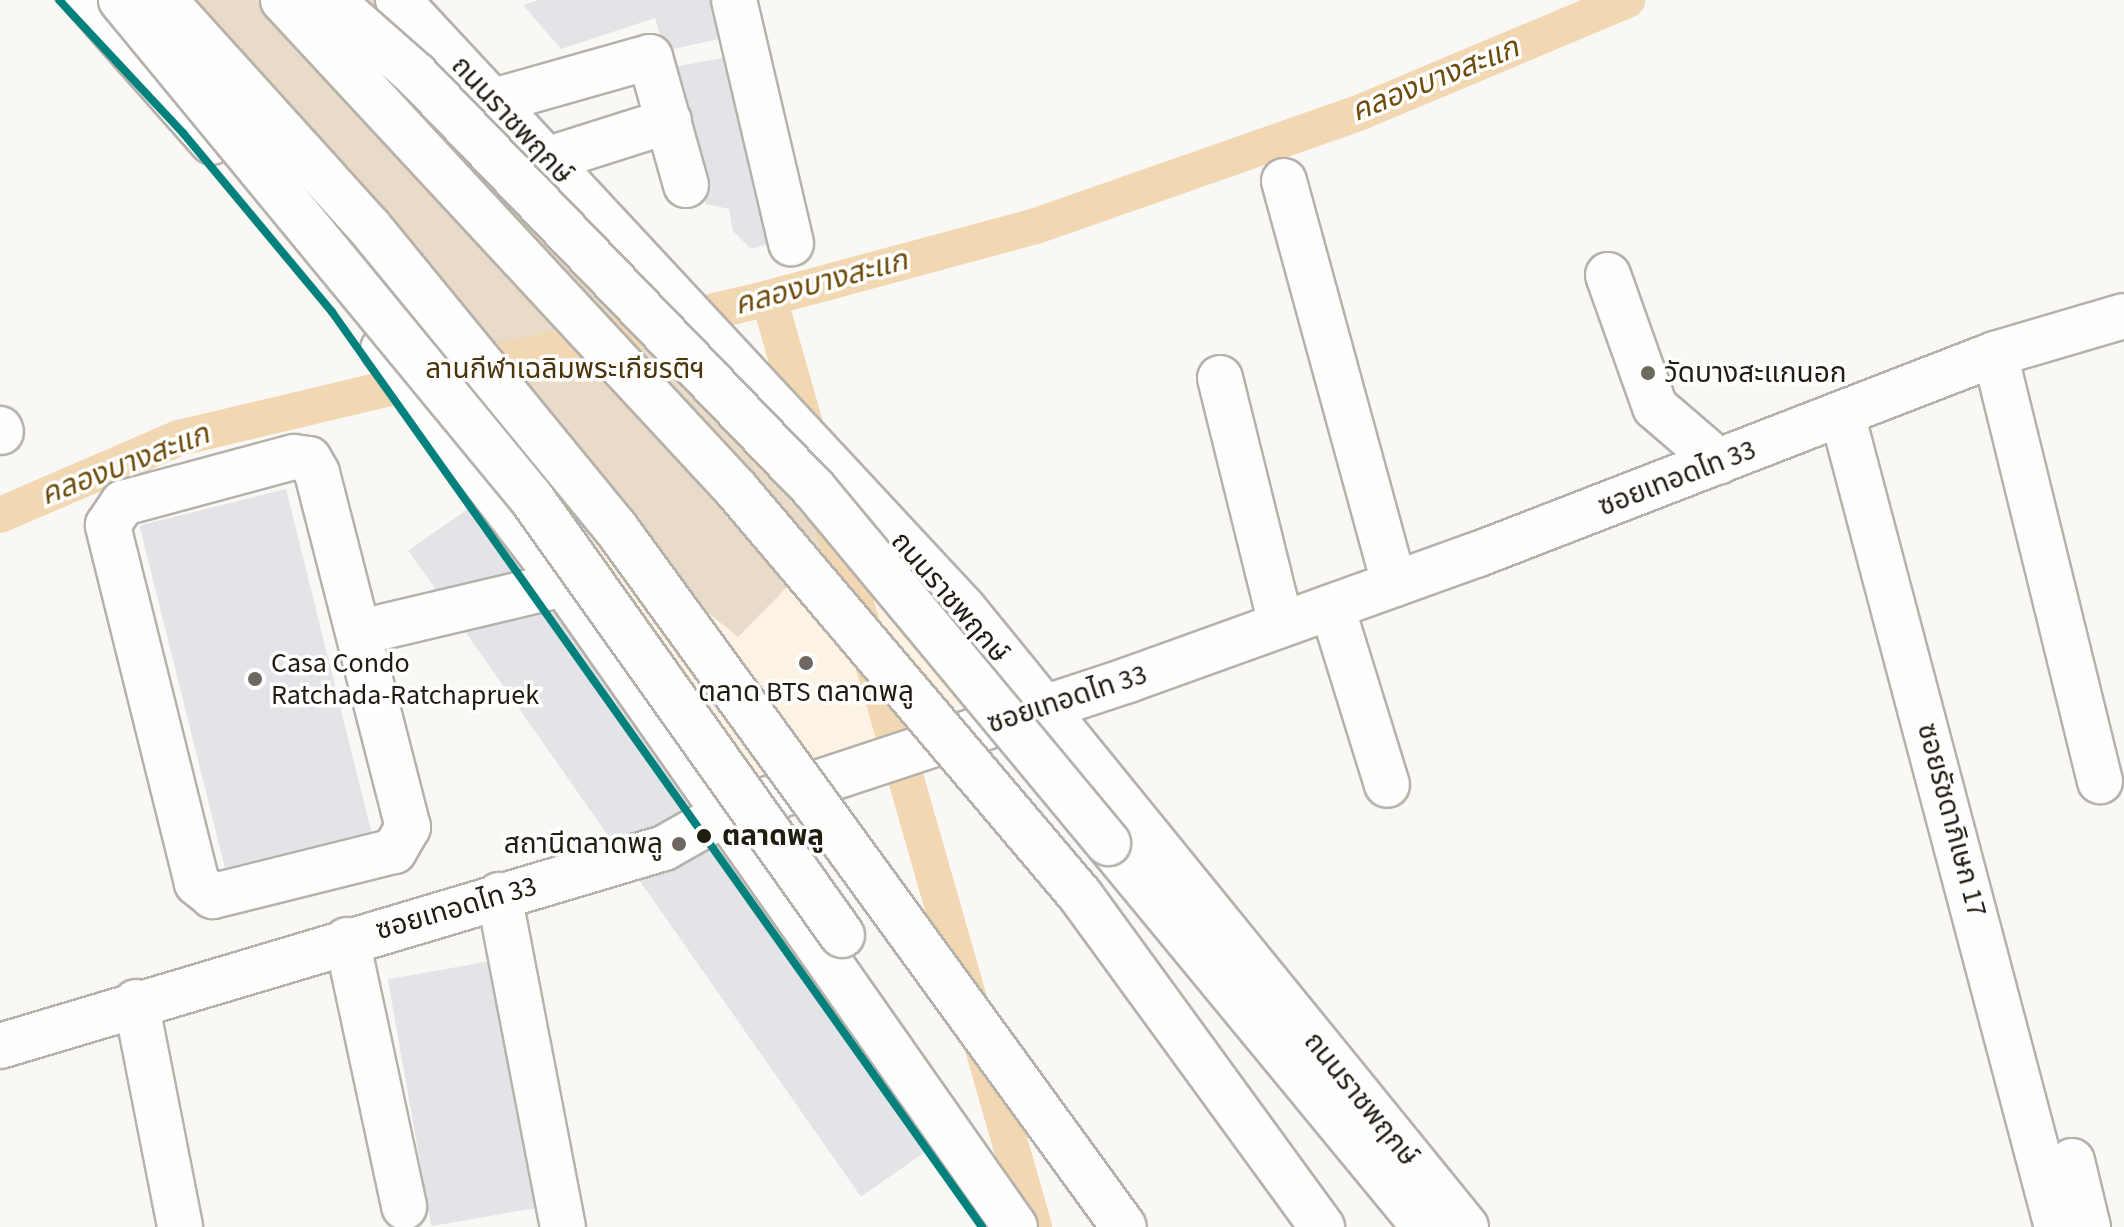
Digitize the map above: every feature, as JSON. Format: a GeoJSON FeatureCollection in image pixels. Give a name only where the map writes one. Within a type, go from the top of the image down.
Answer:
{"type":"FeatureCollection","features":[{"type":"Feature","properties":{"kind":"main road"},"geometry":{"type":"LineString","coordinates":[[87,0],[303,244],[564,584],[1015,1227]]}},
{"type":"Feature","properties":{"kind":"main road"},"geometry":{"type":"LineString","coordinates":[[121,0],[532,499],[842,935],[1042,1227]]}},
{"type":"Feature","properties":{"kind":"main road"},"geometry":{"type":"LineString","coordinates":[[164,0],[370,228],[606,515],[1124,1227]]}},
{"type":"Feature","properties":{"kind":"main road"},"geometry":{"type":"LineString","coordinates":[[283,0],[736,489],[1080,895],[1322,1227]]}},
{"type":"Feature","properties":{"kind":"main road"},"geometry":{"type":"LineString","coordinates":[[331,0],[416,75],[815,490],[1108,843],[1348,1140],[1424,1227]]}},
{"type":"Feature","properties":{"kind":"main road","name":"ถนนราชพฤกษ์"},"geometry":{"type":"LineString","coordinates":[[398,0],[713,333],[964,609],[1466,1227]]}},
{"type":"Feature","properties":{"kind":"main road"},"geometry":{"type":"LineString","coordinates":[[734,0],[791,243]]}},
{"type":"Feature","properties":{"kind":"main road"},"geometry":{"type":"LineString","coordinates":[[494,101],[649,56],[686,185]]}},
{"type":"Feature","properties":{"kind":"main road"},"geometry":{"type":"LineString","coordinates":[[549,159],[669,121]]}},
{"type":"Feature","properties":{"kind":"main road"},"geometry":{"type":"LineString","coordinates":[[1284,181],[1394,584]]}},
{"type":"Feature","properties":{"kind":"main road"},"geometry":{"type":"LineString","coordinates":[[1608,275],[1655,407],[1719,462]]}},
{"type":"Feature","properties":{"kind":"main road","name":"ซอยเทอดไท 33"},"geometry":{"type":"LineString","coordinates":[[0,1046],[136,1002],[664,848],[726,813],[1332,607],[1719,462],[1995,354],[2124,316]]}},
{"type":"Feature","properties":{"kind":"main road"},"geometry":{"type":"LineString","coordinates":[[1995,354],[2100,781]]}},
{"type":"Feature","properties":{"kind":"main road"},"geometry":{"type":"LineString","coordinates":[[1220,378],[1281,625]]}},
{"type":"Feature","properties":{"kind":"main road","name":"ซอยรัชดาภิเษก 17"},"geometry":{"type":"LineString","coordinates":[[1842,414],[2057,1227]]}},
{"type":"Feature","properties":{"kind":"main road"},"geometry":{"type":"LineString","coordinates":[[309,459],[361,632],[407,821],[404,843],[394,851],[251,888],[206,893],[197,883],[110,538],[111,513],[128,501],[264,465],[309,459]]}},
{"type":"Feature","properties":{"kind":"main road"},"geometry":{"type":"LineString","coordinates":[[361,632],[564,584]]}},
{"type":"Feature","properties":{"kind":"main road"},"geometry":{"type":"LineString","coordinates":[[1332,607],[1387,785]]}},
{"type":"Feature","properties":{"kind":"main road"},"geometry":{"type":"LineString","coordinates":[[499,895],[563,1227]]}},
{"type":"Feature","properties":{"kind":"main road"},"geometry":{"type":"LineString","coordinates":[[347,940],[404,1207]]}},
{"type":"Feature","properties":{"kind":"main road"},"geometry":{"type":"LineString","coordinates":[[2020,958],[2088,1227]]}},
{"type":"Feature","properties":{"kind":"main road"},"geometry":{"type":"LineString","coordinates":[[136,1002],[180,1227]]}},
{"type":"Feature","properties":{"kind":"main road"},"geometry":{"type":"LineString","coordinates":[[1348,1140],[1410,1227]]}},
{"type":"Feature","properties":{"kind":"shaded area","name":"ตลาด BTS ตลาดพลู"},"geometry":{"type":"Polygon","coordinates":[[[561,493],[859,513],[1002,690],[724,794],[528,515],[561,493]]]}},
{"type":"Feature","properties":{"kind":"green space","name":"ลานกีฬาเฉลิมพระเกียรติฯ"},"geometry":{"type":"Polygon","coordinates":[[[106,0],[374,0],[859,513],[738,637],[561,493],[528,515],[106,0]]]}},
{"type":"Feature","properties":{"kind":"building"},"geometry":{"type":"Polygon","coordinates":[[[539,0],[712,0],[723,38],[665,51],[655,18],[561,49],[523,5],[539,0]]]}},
{"type":"Feature","properties":{"kind":"building"},"geometry":{"type":"Polygon","coordinates":[[[727,57],[767,244],[751,249],[733,231],[729,209],[706,204],[685,100],[669,68],[727,57]]]}},
{"type":"Feature","properties":{"kind":"building","name":"Casa Condo Ratchada-Ratchapruek"},"geometry":{"type":"Polygon","coordinates":[[[286,489],[371,832],[225,868],[139,526],[286,489]]]}},
{"type":"Feature","properties":{"kind":"building","name":"สถานีตลาดพลู"},"geometry":{"type":"Polygon","coordinates":[[[492,492],[945,1138],[861,1197],[408,551],[492,492]]]}},
{"type":"Feature","properties":{"kind":"building"},"geometry":{"type":"Polygon","coordinates":[[[502,959],[546,1206],[431,1226],[388,979],[502,959]]]}},
{"type":"Feature","properties":{"kind":"waterway","name":"คลองบางสะแก"},"geometry":{"type":"LineString","coordinates":[[0,515],[179,438],[769,298],[1036,226],[1361,112],[1627,0]]}},
{"type":"Feature","properties":{"kind":"waterway"},"geometry":{"type":"LineString","coordinates":[[769,298],[811,445]]}},
{"type":"Feature","properties":{"kind":"waterway"},"geometry":{"type":"LineString","coordinates":[[830,513],[1034,1227]]}},
{"type":"Feature","properties":{"kind":"transit line"},"geometry":{"type":"LineString","coordinates":[[59,0],[183,133],[332,312],[982,1227]]}},
{"type":"Feature","properties":{"kind":"place","name":"วัดบางสะแกนอก"},"geometry":{"type":"Point","coordinates":[1648,373]}},
{"type":"Feature","properties":{"kind":"place","name":"ตลาด BTS ตลาดพลู"},"geometry":{"type":"Point","coordinates":[806,663]}},
{"type":"Feature","properties":{"kind":"place","name":"Casa Condo Ratchada-Ratchapruek"},"geometry":{"type":"Point","coordinates":[255,679]}},
{"type":"Feature","properties":{"kind":"place","name":"ตลาดพลู"},"geometry":{"type":"Point","coordinates":[704,836]}},
{"type":"Feature","properties":{"kind":"place","name":"สถานีตลาดพลู"},"geometry":{"type":"Point","coordinates":[679,844]}}]}
